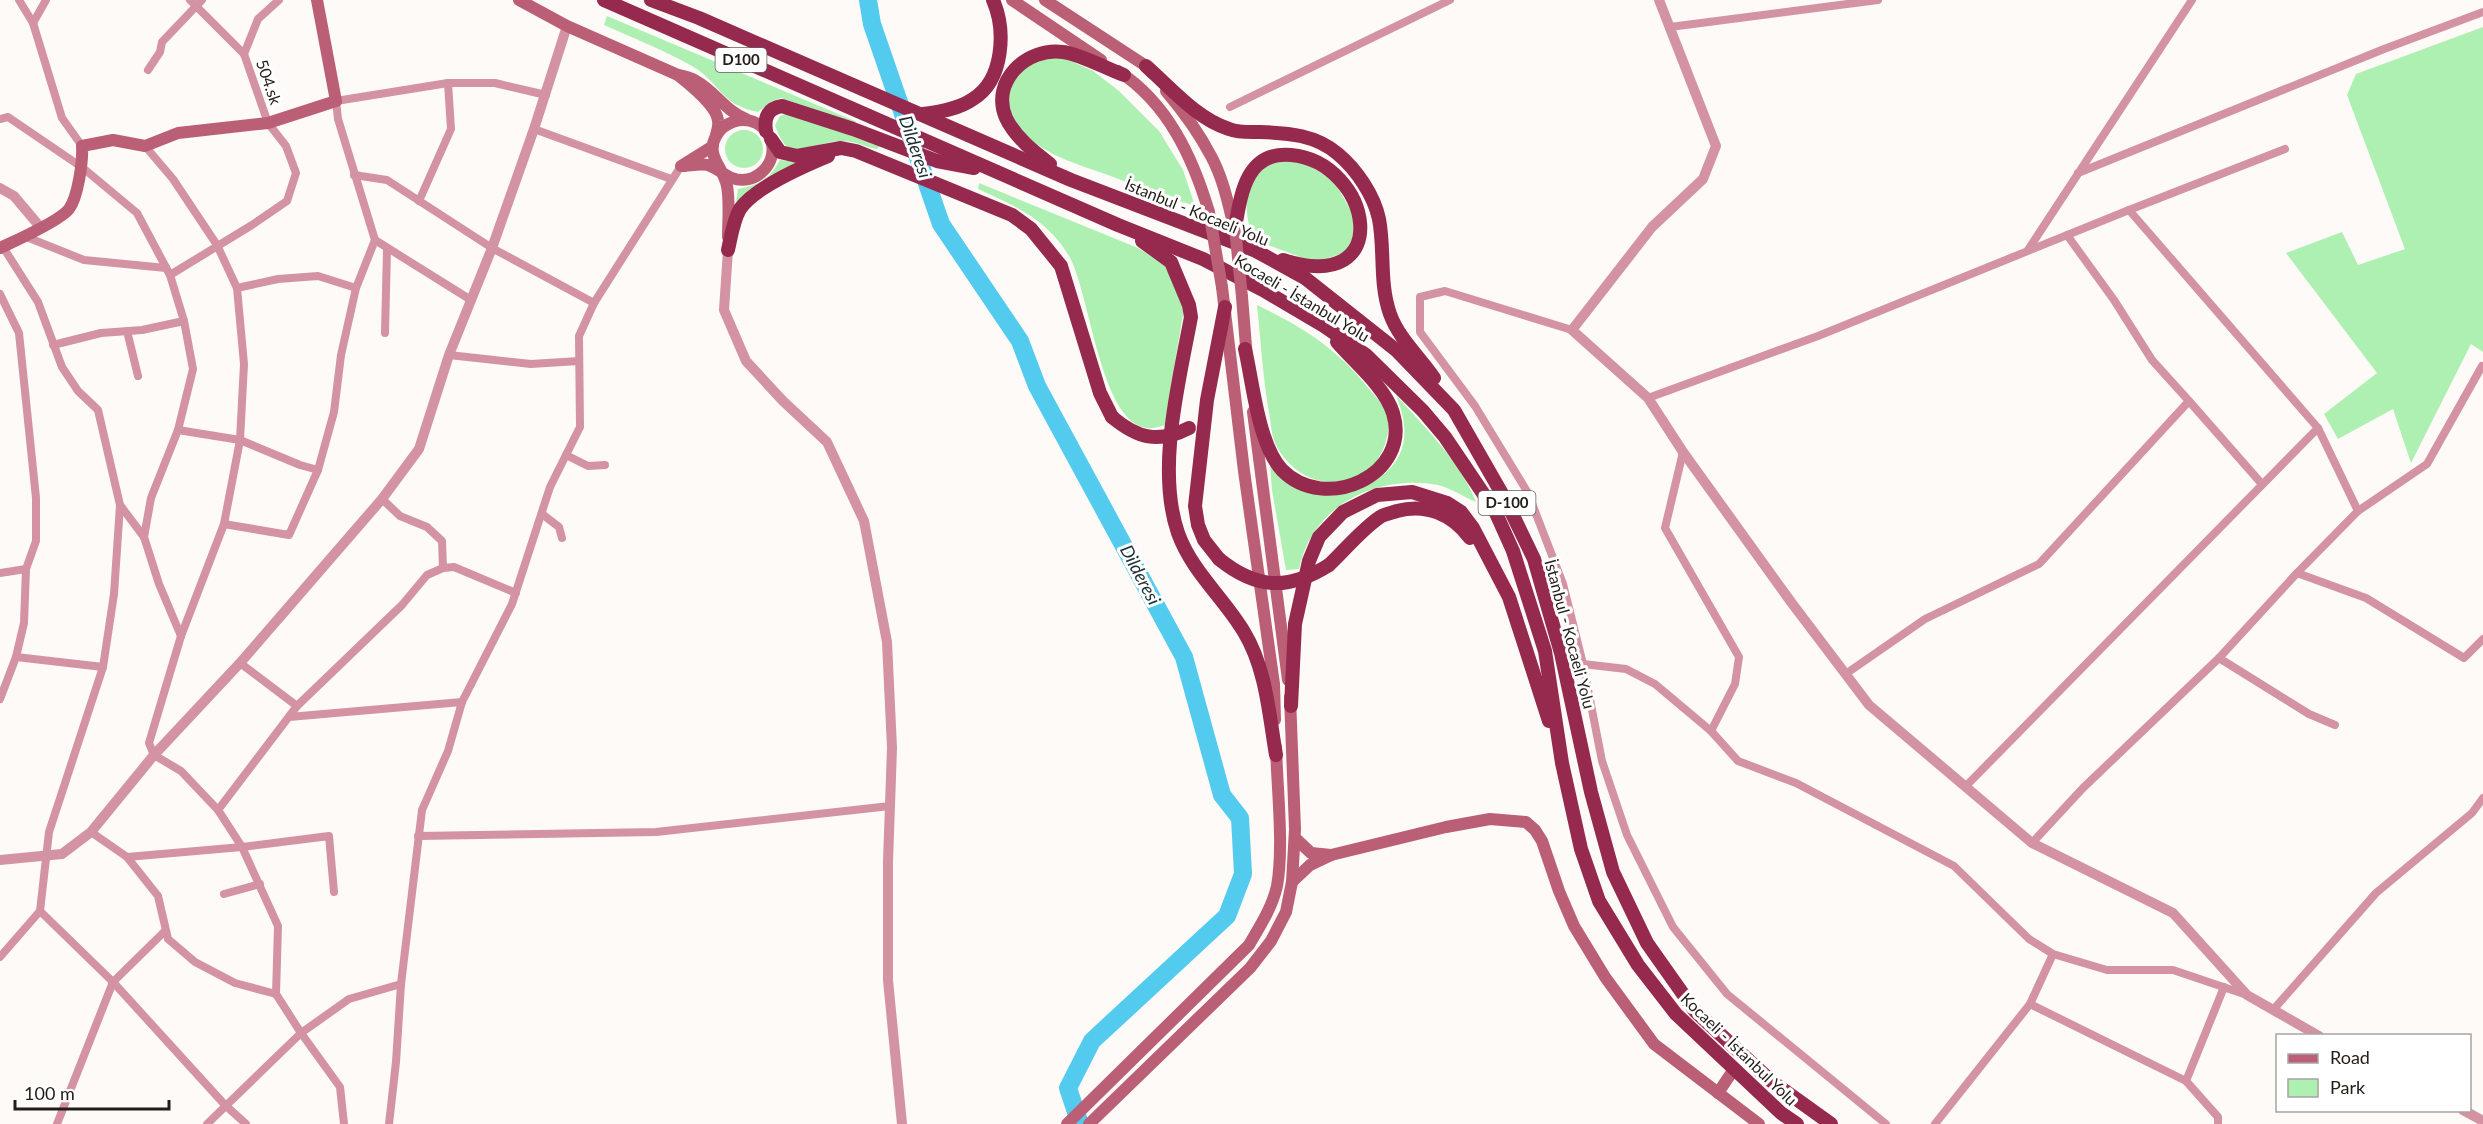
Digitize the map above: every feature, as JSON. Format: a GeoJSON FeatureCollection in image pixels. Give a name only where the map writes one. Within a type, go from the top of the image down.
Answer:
{"type":"FeatureCollection","features":[{"type":"Feature","properties":{"kind":"highway","name":"Kocaeli - İstanbul Yolu"},"geometry":{"type":"LineString","coordinates":[[604,0],[995,172],[1203,259],[1263,290],[1324,326],[1366,355],[1423,411],[1463,460],[1495,512],[1513,550],[1545,651],[1562,763],[1581,849],[1599,901],[1638,965],[1676,1014],[1781,1113],[1797,1124]]}},
{"type":"Feature","properties":{"kind":"highway","name":"D100"},"geometry":{"type":"LineString","coordinates":[[651,0],[921,114]]}},
{"type":"Feature","properties":{"kind":"highway"},"geometry":{"type":"LineString","coordinates":[[921,114],[956,107],[973,99],[985,88],[1000,54],[1001,34],[993,0]]}},
{"type":"Feature","properties":{"kind":"highway"},"geometry":{"type":"LineString","coordinates":[[1071,180],[1033,152],[1006,118],[1002,104],[1007,78],[1027,59],[1039,54],[1063,52],[1124,75]]}},
{"type":"Feature","properties":{"kind":"highway"},"geometry":{"type":"LineString","coordinates":[[1146,66],[1206,118],[1230,130],[1282,133],[1322,142],[1339,155],[1356,173],[1370,195],[1379,218],[1384,291],[1390,313],[1399,334],[1432,375],[1454,410]]}},
{"type":"Feature","properties":{"kind":"highway"},"geometry":{"type":"LineString","coordinates":[[995,172],[937,161],[878,138],[782,106],[774,107],[767,113],[765,122],[769,135],[780,152],[806,156],[841,148],[856,151],[1012,215],[1031,229],[1061,266],[1100,393],[1112,417],[1139,436],[1166,436],[1189,428],[1207,400]]}},
{"type":"Feature","properties":{"kind":"highway","name":"İstanbul - Kocaeli Yolu"},"geometry":{"type":"LineString","coordinates":[[921,114],[1071,180],[1256,251],[1305,278],[1396,350],[1454,410],[1505,499],[1534,559],[1561,653],[1591,792],[1613,872],[1647,943],[1695,1011],[1770,1080],[1831,1124]]}},
{"type":"Feature","properties":{"kind":"highway"},"geometry":{"type":"LineString","coordinates":[[728,250],[740,209],[750,198],[777,181],[827,156],[842,154],[883,163]]}},
{"type":"Feature","properties":{"kind":"highway"},"geometry":{"type":"LineString","coordinates":[[1235,228],[1242,189],[1248,176],[1266,158],[1280,154],[1310,159],[1323,164],[1351,194],[1360,214],[1361,231],[1357,243],[1343,260],[1332,266],[1305,266],[1256,251]]}},
{"type":"Feature","properties":{"kind":"highway"},"geometry":{"type":"LineString","coordinates":[[1118,225],[1171,262],[1190,305],[1191,317],[1172,409],[1170,479],[1174,516],[1186,550],[1203,578],[1244,632],[1255,655],[1263,680],[1276,755]]}},
{"type":"Feature","properties":{"kind":"highway"},"geometry":{"type":"LineString","coordinates":[[1225,307],[1207,400],[1195,506],[1198,525],[1204,540],[1219,559],[1236,573],[1270,584],[1286,583],[1315,574],[1329,565],[1381,516],[1408,508],[1423,508],[1447,515],[1461,526],[1501,579]]}},
{"type":"Feature","properties":{"kind":"highway"},"geometry":{"type":"LineString","coordinates":[[1245,349],[1268,447],[1281,469],[1300,484],[1321,490],[1339,490],[1372,475],[1389,456],[1395,435],[1393,413],[1383,392],[1324,326]]}},
{"type":"Feature","properties":{"kind":"highway"},"geometry":{"type":"LineString","coordinates":[[1291,706],[1296,624],[1309,561],[1319,537],[1343,512],[1377,495],[1412,492],[1447,503],[1461,512],[1473,528],[1509,597],[1562,763]]}},
{"type":"Feature","properties":{"kind":"main road"},"geometry":{"type":"LineString","coordinates":[[1,248],[41,228],[69,209],[83,168],[82,146],[113,140],[146,146],[178,133],[268,123],[336,101],[317,0]]}},
{"type":"Feature","properties":{"kind":"main road"},"geometry":{"type":"LineString","coordinates":[[519,0],[567,26],[678,75],[696,80],[712,92],[732,113],[750,121],[769,135],[772,159],[760,175],[741,180],[709,165],[681,166]]}},
{"type":"Feature","properties":{"kind":"main road"},"geometry":{"type":"LineString","coordinates":[[1012,0],[1124,75],[1150,99],[1175,129],[1196,170],[1209,213],[1222,287],[1246,491],[1264,600],[1274,684],[1279,851],[1277,886],[1267,914],[1249,945],[1112,1077],[1067,1124]]}},
{"type":"Feature","properties":{"kind":"main road"},"geometry":{"type":"LineString","coordinates":[[1045,0],[1146,66],[1181,109],[1211,157],[1222,184],[1235,228],[1245,349],[1291,706],[1295,838],[1292,882],[1286,912],[1270,941],[1250,968],[1089,1124]]}},
{"type":"Feature","properties":{"kind":"main road"},"geometry":{"type":"LineString","coordinates":[[678,75],[707,101],[718,120],[713,156],[723,173],[727,187],[728,250]]}},
{"type":"Feature","properties":{"kind":"main road"},"geometry":{"type":"LineString","coordinates":[[681,166],[714,141],[730,123],[750,121]]}},
{"type":"Feature","properties":{"kind":"main road"},"geometry":{"type":"LineString","coordinates":[[1292,882],[1310,865],[1330,855],[1446,827],[1490,819],[1526,822],[1542,841],[1574,926],[1605,977],[1654,1044],[1759,1124]]}},
{"type":"Feature","properties":{"kind":"main road"},"geometry":{"type":"LineString","coordinates":[[1295,838],[1311,853],[1330,855]]}},
{"type":"Feature","properties":{"kind":"main road"},"geometry":{"type":"LineString","coordinates":[[1718,1093],[1734,1069]]}},
{"type":"Feature","properties":{"kind":"street"},"geometry":{"type":"LineString","coordinates":[[19,0],[33,23],[62,118],[82,146]]}},
{"type":"Feature","properties":{"kind":"street"},"geometry":{"type":"LineString","coordinates":[[33,23],[46,0]]}},
{"type":"Feature","properties":{"kind":"street"},"geometry":{"type":"LineString","coordinates":[[1230,107],[1450,0]]}},
{"type":"Feature","properties":{"kind":"street"},"geometry":{"type":"LineString","coordinates":[[1572,330],[1652,227],[1703,179],[1716,146],[1659,0]]}},
{"type":"Feature","properties":{"kind":"street"},"geometry":{"type":"LineString","coordinates":[[1670,27],[1878,0]]}},
{"type":"Feature","properties":{"kind":"street"},"geometry":{"type":"LineString","coordinates":[[2028,250],[2192,0]]}},
{"type":"Feature","properties":{"kind":"street"},"geometry":{"type":"LineString","coordinates":[[243,54],[258,19],[277,1]]}},
{"type":"Feature","properties":{"kind":"street"},"geometry":{"type":"LineString","coordinates":[[148,70],[160,52],[162,42],[196,2]]}},
{"type":"Feature","properties":{"kind":"street","name":"504.sk"},"geometry":{"type":"LineString","coordinates":[[168,271],[252,225],[287,201],[296,172],[286,146],[268,123],[243,54],[196,2]]}},
{"type":"Feature","properties":{"kind":"street"},"geometry":{"type":"LineString","coordinates":[[2078,174],[2373,54],[2483,12]]}},
{"type":"Feature","properties":{"kind":"street"},"geometry":{"type":"LineString","coordinates":[[0,860],[62,854],[91,832],[154,755],[240,663],[382,498],[419,449],[449,355],[492,248],[546,95],[567,26]]}},
{"type":"Feature","properties":{"kind":"street"},"geometry":{"type":"LineString","coordinates":[[419,201],[451,129],[448,83]]}},
{"type":"Feature","properties":{"kind":"street"},"geometry":{"type":"LineString","coordinates":[[471,300],[375,240],[338,119],[336,101],[448,83],[495,83],[546,95]]}},
{"type":"Feature","properties":{"kind":"street"},"geometry":{"type":"LineString","coordinates":[[0,119],[8,117],[83,168],[137,213],[168,271],[184,321],[193,369],[178,430],[151,498],[144,537]]}},
{"type":"Feature","properties":{"kind":"street"},"geometry":{"type":"LineString","coordinates":[[534,129],[672,179]]}},
{"type":"Feature","properties":{"kind":"street"},"geometry":{"type":"LineString","coordinates":[[146,146],[172,179],[217,245],[237,288],[244,364],[240,440],[224,524],[181,636],[149,743],[154,755],[181,771],[218,810],[242,847],[278,926],[276,994],[340,1087],[344,1124]]}},
{"type":"Feature","properties":{"kind":"street"},"geometry":{"type":"LineString","coordinates":[[1648,398],[1818,336],[2285,149]]}},
{"type":"Feature","properties":{"kind":"street"},"geometry":{"type":"LineString","coordinates":[[389,1124],[401,984],[422,810],[448,751],[462,702],[516,593],[550,487],[580,427],[579,336],[594,303],[681,166]]}},
{"type":"Feature","properties":{"kind":"street"},"geometry":{"type":"LineString","coordinates":[[354,175],[387,180],[492,248],[594,303]]}},
{"type":"Feature","properties":{"kind":"street"},"geometry":{"type":"LineString","coordinates":[[0,188],[14,195],[41,228]]}},
{"type":"Feature","properties":{"kind":"street"},"geometry":{"type":"LineString","coordinates":[[2129,210],[2318,428],[2358,511]]}},
{"type":"Feature","properties":{"kind":"street"},"geometry":{"type":"LineString","coordinates":[[2067,235],[2114,300],[2152,360],[2261,483]]}},
{"type":"Feature","properties":{"kind":"street"},"geometry":{"type":"LineString","coordinates":[[24,236],[84,260],[168,271]]}},
{"type":"Feature","properties":{"kind":"street"},"geometry":{"type":"LineString","coordinates":[[224,524],[289,535],[318,470],[334,412],[341,355],[356,288],[375,240]]}},
{"type":"Feature","properties":{"kind":"street"},"geometry":{"type":"LineString","coordinates":[[0,957],[40,911],[49,832],[104,668],[114,594],[120,505],[98,410],[78,391],[62,367],[38,302],[1,248]]}},
{"type":"Feature","properties":{"kind":"street"},"geometry":{"type":"LineString","coordinates":[[386,333],[387,249]]}},
{"type":"Feature","properties":{"kind":"street"},"geometry":{"type":"LineString","coordinates":[[728,250],[724,310],[746,361],[783,401],[827,442],[864,521],[887,642],[892,748],[888,980],[902,1124]]}},
{"type":"Feature","properties":{"kind":"street"},"geometry":{"type":"LineString","coordinates":[[237,288],[278,279],[318,276],[356,288]]}},
{"type":"Feature","properties":{"kind":"street"},"geometry":{"type":"LineString","coordinates":[[1886,1124],[1727,994],[1673,927],[1627,835],[1602,761],[1583,664],[1563,584],[1528,493],[1475,406],[1420,332],[1420,297],[1445,291],[1572,330],[1648,398],[1683,452],[1791,602],[1869,705],[2032,843],[2173,912],[2247,995]]}},
{"type":"Feature","properties":{"kind":"street"},"geometry":{"type":"LineString","coordinates":[[0,294],[19,333],[36,498],[36,541],[26,569],[24,623],[16,657],[0,699]]}},
{"type":"Feature","properties":{"kind":"street"},"geometry":{"type":"LineString","coordinates":[[53,345],[101,333],[184,321]]}},
{"type":"Feature","properties":{"kind":"street"},"geometry":{"type":"LineString","coordinates":[[127,331],[138,376]]}},
{"type":"Feature","properties":{"kind":"street"},"geometry":{"type":"LineString","coordinates":[[449,355],[531,364],[579,362]]}},
{"type":"Feature","properties":{"kind":"street"},"geometry":{"type":"LineString","coordinates":[[2032,843],[2083,788],[2219,658],[2358,511],[2427,464],[2482,366]]}},
{"type":"Feature","properties":{"kind":"street"},"geometry":{"type":"LineString","coordinates":[[1847,673],[1925,619],[2039,564],[2189,402]]}},
{"type":"Feature","properties":{"kind":"street"},"geometry":{"type":"LineString","coordinates":[[1966,786],[2261,483],[2318,428]]}},
{"type":"Feature","properties":{"kind":"street"},"geometry":{"type":"LineString","coordinates":[[178,430],[240,440],[318,470]]}},
{"type":"Feature","properties":{"kind":"street"},"geometry":{"type":"LineString","coordinates":[[1683,452],[1665,528],[1738,657],[1735,684],[1710,731]]}},
{"type":"Feature","properties":{"kind":"street"},"geometry":{"type":"LineString","coordinates":[[566,455],[588,466],[605,465]]}},
{"type":"Feature","properties":{"kind":"street"},"geometry":{"type":"LineString","coordinates":[[382,498],[400,516],[427,527],[442,541],[443,568]]}},
{"type":"Feature","properties":{"kind":"street"},"geometry":{"type":"LineString","coordinates":[[120,505],[144,537],[159,584],[181,636]]}},
{"type":"Feature","properties":{"kind":"street"},"geometry":{"type":"LineString","coordinates":[[542,514],[559,527],[562,538]]}},
{"type":"Feature","properties":{"kind":"street"},"geometry":{"type":"LineString","coordinates":[[218,810],[297,706],[402,605],[427,575],[443,568],[454,567],[516,593]]}},
{"type":"Feature","properties":{"kind":"street"},"geometry":{"type":"LineString","coordinates":[[0,573],[26,569]]}},
{"type":"Feature","properties":{"kind":"street"},"geometry":{"type":"LineString","coordinates":[[2297,573],[2366,598],[2464,658],[2483,639]]}},
{"type":"Feature","properties":{"kind":"street"},"geometry":{"type":"LineString","coordinates":[[16,657],[104,668]]}},
{"type":"Feature","properties":{"kind":"street"},"geometry":{"type":"LineString","coordinates":[[2219,658],[2309,714],[2335,725]]}},
{"type":"Feature","properties":{"kind":"street"},"geometry":{"type":"LineString","coordinates":[[240,663],[297,706]]}},
{"type":"Feature","properties":{"kind":"street"},"geometry":{"type":"LineString","coordinates":[[1583,664],[1626,669],[1655,684],[1710,731],[1738,761],[1796,783],[1954,866],[2029,939],[2053,954],[2107,970],[2173,970],[2247,995],[2317,1034]]}},
{"type":"Feature","properties":{"kind":"street"},"geometry":{"type":"LineString","coordinates":[[289,717],[462,702]]}},
{"type":"Feature","properties":{"kind":"street"},"geometry":{"type":"LineString","coordinates":[[2273,1010],[2376,893],[2472,813],[2483,798]]}},
{"type":"Feature","properties":{"kind":"street"},"geometry":{"type":"LineString","coordinates":[[418,836],[656,832],[890,806]]}},
{"type":"Feature","properties":{"kind":"street"},"geometry":{"type":"LineString","coordinates":[[91,832],[127,857],[158,896],[168,939],[195,962],[235,983],[276,994]]}},
{"type":"Feature","properties":{"kind":"street"},"geometry":{"type":"LineString","coordinates":[[127,857],[242,847],[329,836],[334,892]]}},
{"type":"Feature","properties":{"kind":"street"},"geometry":{"type":"LineString","coordinates":[[224,894],[260,884]]}},
{"type":"Feature","properties":{"kind":"street"},"geometry":{"type":"LineString","coordinates":[[40,911],[113,982],[225,1105],[246,1124]]}},
{"type":"Feature","properties":{"kind":"street"},"geometry":{"type":"LineString","coordinates":[[57,1124],[113,982],[165,931]]}},
{"type":"Feature","properties":{"kind":"street"},"geometry":{"type":"LineString","coordinates":[[1935,1124],[2030,1004],[2053,954]]}},
{"type":"Feature","properties":{"kind":"street"},"geometry":{"type":"LineString","coordinates":[[207,1124],[301,1033],[349,999],[401,984]]}},
{"type":"Feature","properties":{"kind":"street"},"geometry":{"type":"LineString","coordinates":[[2186,1081],[2224,987]]}},
{"type":"Feature","properties":{"kind":"street"},"geometry":{"type":"LineString","coordinates":[[2030,1004],[2186,1081],[2218,1117],[2218,1124]]}},
{"type":"Feature","properties":{"kind":"street"},"geometry":{"type":"LineString","coordinates":[[2467,1112],[2483,1121]]}},
{"type":"Feature","properties":{"kind":"green space"},"geometry":{"type":"Polygon","coordinates":[[[607,16],[857,122],[851,122],[781,98],[770,102],[758,112],[745,109],[728,99],[709,79],[692,66],[604,25],[607,16]]]}},
{"type":"Feature","properties":{"kind":"green space"},"geometry":{"type":"Polygon","coordinates":[[[2483,27],[2483,352],[2471,344],[2411,463],[2393,409],[2338,439],[2324,414],[2377,373],[2286,253],[2342,232],[2358,265],[2405,249],[2347,95],[2356,74],[2483,27]]]}},
{"type":"Feature","properties":{"kind":"green space"},"geometry":{"type":"Polygon","coordinates":[[[1060,56],[1093,71],[1119,91],[1159,131],[1183,170],[1195,206],[1067,160],[1047,151],[1025,134],[1010,109],[1009,89],[1018,74],[1030,65],[1060,56]]]}},
{"type":"Feature","properties":{"kind":"green space"},"geometry":{"type":"Polygon","coordinates":[[[788,113],[880,146],[877,149],[840,141],[794,150],[787,147],[775,125],[780,116],[788,113]]]}},
{"type":"Feature","properties":{"kind":"green space"},"geometry":{"type":"Polygon","coordinates":[[[744,130],[757,136],[763,149],[757,162],[744,168],[731,162],[725,149],[731,136],[744,130]]]}},
{"type":"Feature","properties":{"kind":"green space"},"geometry":{"type":"Polygon","coordinates":[[[780,160],[801,165],[739,204],[736,203],[738,189],[763,180],[780,160]]]}},
{"type":"Feature","properties":{"kind":"green space"},"geometry":{"type":"Polygon","coordinates":[[[1274,161],[1302,161],[1334,181],[1355,218],[1352,240],[1345,252],[1324,260],[1303,258],[1255,240],[1248,218],[1248,196],[1256,175],[1274,161]]]}},
{"type":"Feature","properties":{"kind":"green space"},"geometry":{"type":"Polygon","coordinates":[[[979,183],[1138,248],[1163,263],[1183,299],[1183,315],[1166,425],[1148,428],[1132,421],[1118,405],[1098,354],[1076,273],[1069,256],[1060,243],[1051,232],[1029,215],[978,189],[979,183]]]}},
{"type":"Feature","properties":{"kind":"green space"},"geometry":{"type":"Polygon","coordinates":[[[1257,305],[1304,330],[1331,350],[1382,404],[1388,418],[1387,438],[1377,460],[1365,473],[1350,480],[1334,483],[1317,480],[1301,473],[1287,461],[1276,445],[1266,390],[1257,305]]]}},
{"type":"Feature","properties":{"kind":"green space"},"geometry":{"type":"Polygon","coordinates":[[[1396,395],[1451,459],[1476,502],[1438,485],[1392,484],[1371,490],[1350,499],[1333,511],[1318,527],[1306,547],[1299,569],[1286,570],[1272,490],[1270,463],[1296,484],[1312,492],[1339,494],[1367,485],[1390,469],[1403,445],[1403,420],[1396,395]]]}},
{"type":"Feature","properties":{"kind":"waterway","name":"Dilderesi"},"geometry":{"type":"LineString","coordinates":[[868,0],[872,24],[941,224],[1020,341],[1037,386],[1184,657],[1222,795],[1240,818],[1243,874],[1227,916],[1092,1041],[1068,1088],[1080,1124]]}}]}
